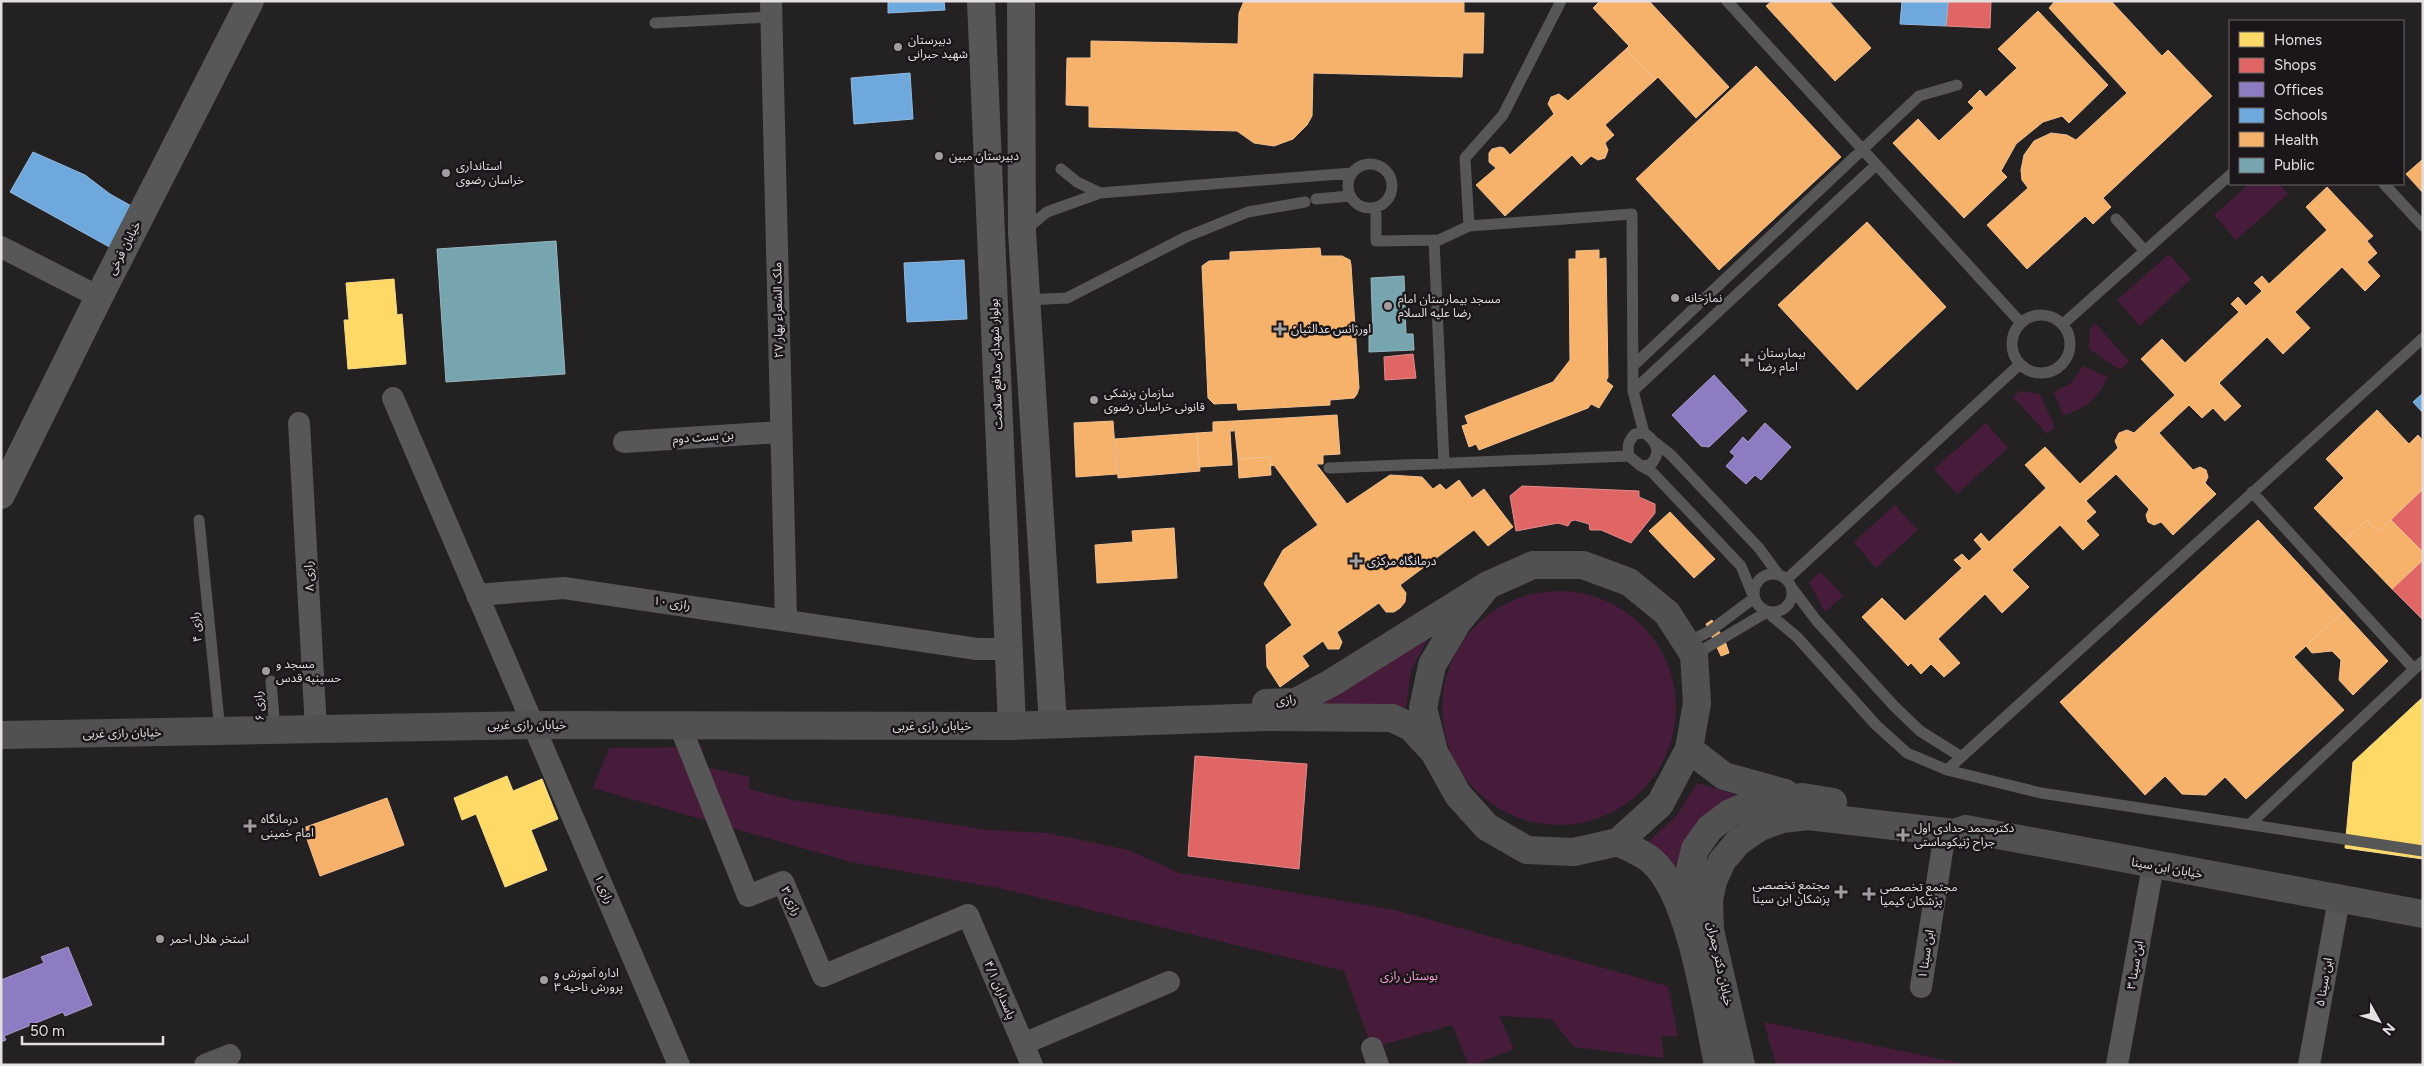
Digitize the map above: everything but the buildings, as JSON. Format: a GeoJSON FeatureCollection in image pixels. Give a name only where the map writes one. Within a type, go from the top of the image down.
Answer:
{"type":"FeatureCollection","features":[{"type":"Feature","properties":{"kind":"main road","name":"رازی"},"geometry":{"type":"LineString","coordinates":[[1053,716],[1296,702],[1331,683],[1488,586],[1534,565],[1583,565],[1629,582],[1667,613],[1690,649]]}},
{"type":"Feature","properties":{"kind":"main road"},"geometry":{"type":"LineString","coordinates":[[1488,586],[1457,623],[1432,665],[1423,708],[1434,752],[1458,795],[1487,827],[1527,850],[1574,852],[1618,842],[1660,804],[1689,749],[1697,703],[1690,649]]}},
{"type":"Feature","properties":{"kind":"main road","name":"خیابان رازی غربی"},"geometry":{"type":"LineString","coordinates":[[1,735],[534,724],[1012,726],[1053,716]]}},
{"type":"Feature","properties":{"kind":"main road","name":"رازی"},"geometry":{"type":"LineString","coordinates":[[1053,716],[1392,718],[1411,727],[1434,752]]}},
{"type":"Feature","properties":{"kind":"main road"},"geometry":{"type":"LineString","coordinates":[[1689,749],[1724,776],[1803,797],[1957,821],[1955,831]]}},
{"type":"Feature","properties":{"kind":"main road"},"geometry":{"type":"LineString","coordinates":[[1690,935],[1689,874],[1696,849],[1710,828],[1730,813],[1758,801],[1803,797]]}},
{"type":"Feature","properties":{"kind":"main road","name":"خیابان دکتر چمران"},"geometry":{"type":"LineString","coordinates":[[1741,1065],[1710,930],[1709,900],[1713,881],[1722,861],[1745,837],[1760,827],[1782,819],[1808,816],[1912,827]]}},
{"type":"Feature","properties":{"kind":"main road","name":"خیابان ابن سینا"},"geometry":{"type":"LineString","coordinates":[[1912,827],[1955,831],[2423,914]]}},
{"type":"Feature","properties":{"kind":"main road"},"geometry":{"type":"LineString","coordinates":[[1618,842],[1651,860],[1672,886],[1690,935],[1718,1065]]}},
{"type":"Feature","properties":{"kind":"street","name":"خیابان فرخی"},"geometry":{"type":"LineString","coordinates":[[1,495],[99,297],[250,1]]}},
{"type":"Feature","properties":{"kind":"street","name":"بولوار شهدای مدافع سلامت"},"geometry":{"type":"LineString","coordinates":[[981,1],[1007,649],[1012,726]]}},
{"type":"Feature","properties":{"kind":"street"},"geometry":{"type":"LineString","coordinates":[[1021,1],[1022,232],[1053,716]]}},
{"type":"Feature","properties":{"kind":"street","name":"ملک الشعراء بهار ۲۷"},"geometry":{"type":"LineString","coordinates":[[771,9],[786,619]]}},
{"type":"Feature","properties":{"kind":"street"},"geometry":{"type":"LineString","coordinates":[[1,247],[99,297]]}},
{"type":"Feature","properties":{"kind":"street"},"geometry":{"type":"LineString","coordinates":[[393,398],[534,724]]}},
{"type":"Feature","properties":{"kind":"street","name":"رازی ۸"},"geometry":{"type":"LineString","coordinates":[[299,423],[316,729]]}},
{"type":"Feature","properties":{"kind":"street","name":"بن بست دوم"},"geometry":{"type":"LineString","coordinates":[[624,442],[781,432]]}},
{"type":"Feature","properties":{"kind":"street","name":"رازی ۱۰"},"geometry":{"type":"LineString","coordinates":[[477,595],[564,588],[786,619],[977,649],[1007,649]]}},
{"type":"Feature","properties":{"kind":"street"},"geometry":{"type":"LineString","coordinates":[[1007,649],[1023,655],[1048,648]]}},
{"type":"Feature","properties":{"kind":"street","name":"رازی ۱"},"geometry":{"type":"LineString","coordinates":[[534,724],[676,1059]]}},
{"type":"Feature","properties":{"kind":"street","name":"رازی ۳"},"geometry":{"type":"LineString","coordinates":[[680,726],[748,896],[783,882],[823,976],[968,915]]}},
{"type":"Feature","properties":{"kind":"street","name":"ابن سینا ۱"},"geometry":{"type":"LineString","coordinates":[[1921,987],[1955,831]]}},
{"type":"Feature","properties":{"kind":"street","name":"ابن سینا ۳"},"geometry":{"type":"LineString","coordinates":[[2117,1065],[2152,866]]}},
{"type":"Feature","properties":{"kind":"street","name":"ابن سینا ۵"},"geometry":{"type":"LineString","coordinates":[[2309,1065],[2339,899]]}},
{"type":"Feature","properties":{"kind":"street","name":"پاسداران ۴/۱"},"geometry":{"type":"LineString","coordinates":[[968,915],[1032,1065]]}},
{"type":"Feature","properties":{"kind":"street"},"geometry":{"type":"LineString","coordinates":[[1024,1044],[1169,982]]}},
{"type":"Feature","properties":{"kind":"street"},"geometry":{"type":"LineString","coordinates":[[205,1065],[230,1055]]}},
{"type":"Feature","properties":{"kind":"lane"},"geometry":{"type":"LineString","coordinates":[[1469,224],[1465,158],[1503,115],[1561,1]]}},
{"type":"Feature","properties":{"kind":"lane"},"geometry":{"type":"LineString","coordinates":[[1726,1],[2021,323]]}},
{"type":"Feature","properties":{"kind":"lane"},"geometry":{"type":"LineString","coordinates":[[655,23],[771,9]]}},
{"type":"Feature","properties":{"kind":"lane"},"geometry":{"type":"LineString","coordinates":[[1633,366],[1919,96],[1957,85]]}},
{"type":"Feature","properties":{"kind":"lane"},"geometry":{"type":"LineString","coordinates":[[1370,164],[1383,168],[1388,173],[1393,186],[1392,193],[1383,205],[1376,208],[1360,207],[1350,196],[1348,188],[1352,173],[1357,168],[1370,164]]}},
{"type":"Feature","properties":{"kind":"lane"},"geometry":{"type":"LineString","coordinates":[[1634,391],[1876,165]]}},
{"type":"Feature","properties":{"kind":"lane"},"geometry":{"type":"LineString","coordinates":[[1061,169],[1077,182],[1100,193]]}},
{"type":"Feature","properties":{"kind":"lane"},"geometry":{"type":"LineString","coordinates":[[1022,232],[1047,212],[1100,193],[1352,173]]}},
{"type":"Feature","properties":{"kind":"lane"},"geometry":{"type":"LineString","coordinates":[[2063,324],[2229,176]]}},
{"type":"Feature","properties":{"kind":"lane"},"geometry":{"type":"LineString","coordinates":[[2385,185],[2423,226]]}},
{"type":"Feature","properties":{"kind":"lane"},"geometry":{"type":"LineString","coordinates":[[1026,300],[1067,298],[1186,237],[1248,212],[1310,200],[1350,196]]}},
{"type":"Feature","properties":{"kind":"lane"},"geometry":{"type":"LineString","coordinates":[[1376,208],[1376,241],[1436,240],[1469,224],[1560,220],[1632,214],[1634,391],[1644,433],[1671,455],[1759,548],[1816,620],[1894,706],[1920,731],[1960,756]]}},
{"type":"Feature","properties":{"kind":"lane"},"geometry":{"type":"LineString","coordinates":[[2116,219],[2145,251]]}},
{"type":"Feature","properties":{"kind":"lane"},"geometry":{"type":"LineString","coordinates":[[1436,240],[1447,464]]}},
{"type":"Feature","properties":{"kind":"lane"},"geometry":{"type":"LineString","coordinates":[[1730,274],[1743,289]]}},
{"type":"Feature","properties":{"kind":"lane"},"geometry":{"type":"LineString","coordinates":[[2043,315],[2057,319],[2063,324],[2070,338],[2070,345],[2069,353],[2061,366],[2055,370],[2040,374],[2025,369],[2015,358],[2012,343],[2016,328],[2028,318],[2043,315]]}},
{"type":"Feature","properties":{"kind":"lane"},"geometry":{"type":"LineString","coordinates":[[1947,770],[1960,756],[2423,338]]}},
{"type":"Feature","properties":{"kind":"lane"},"geometry":{"type":"LineString","coordinates":[[1785,580],[2020,364]]}},
{"type":"Feature","properties":{"kind":"lane"},"geometry":{"type":"LineString","coordinates":[[1629,456],[1629,440],[1635,434],[1644,433]]}},
{"type":"Feature","properties":{"kind":"lane"},"geometry":{"type":"LineString","coordinates":[[1641,466],[1650,465],[1656,459],[1656,443]]}},
{"type":"Feature","properties":{"kind":"lane"},"geometry":{"type":"LineString","coordinates":[[1329,468],[1629,456],[1652,472],[1741,566],[1758,607],[1767,612],[1797,637],[1876,725],[1907,753],[1947,770],[2040,793],[2423,851]]}},
{"type":"Feature","properties":{"kind":"lane"},"geometry":{"type":"LineString","coordinates":[[2250,824],[2419,665],[2252,492]]}},
{"type":"Feature","properties":{"kind":"lane","name":"رازی ۴"},"geometry":{"type":"LineString","coordinates":[[199,520],[220,731]]}},
{"type":"Feature","properties":{"kind":"lane"},"geometry":{"type":"LineString","coordinates":[[1690,649],[1767,612],[1778,612],[1787,607],[1792,598],[1785,580],[1768,574],[1759,579],[1754,588],[1754,598]]}},
{"type":"Feature","properties":{"kind":"lane"},"geometry":{"type":"LineString","coordinates":[[1690,649],[1710,631],[1754,598]]}},
{"type":"Feature","properties":{"kind":"lane","name":"رازی ۶"},"geometry":{"type":"LineString","coordinates":[[272,681],[275,730]]}},
{"type":"Feature","properties":{"kind":"green space"},"geometry":{"type":"Polygon","coordinates":[[[2248,185],[2280,185],[2288,194],[2236,240],[2214,215],[2248,185]]]}},
{"type":"Feature","properties":{"kind":"green space"},"geometry":{"type":"Polygon","coordinates":[[[2169,254],[2191,279],[2140,326],[2117,300],[2169,254]]]}},
{"type":"Feature","properties":{"kind":"green space"},"geometry":{"type":"Polygon","coordinates":[[[2095,323],[2129,361],[2120,370],[2089,349],[2090,329],[2095,323]]]}},
{"type":"Feature","properties":{"kind":"green space"},"geometry":{"type":"Polygon","coordinates":[[[2083,366],[2108,377],[2100,391],[2090,402],[2078,410],[2063,415],[2054,392],[2071,383],[2083,366]]]}},
{"type":"Feature","properties":{"kind":"green space"},"geometry":{"type":"Polygon","coordinates":[[[2020,391],[2040,394],[2055,427],[2047,434],[2013,397],[2020,391]]]}},
{"type":"Feature","properties":{"kind":"green space"},"geometry":{"type":"Polygon","coordinates":[[[1986,423],[2008,448],[1957,494],[1934,469],[1986,423]]]}},
{"type":"Feature","properties":{"kind":"green space"},"geometry":{"type":"Polygon","coordinates":[[[1895,505],[1918,530],[1876,568],[1854,542],[1895,505]]]}},
{"type":"Feature","properties":{"kind":"green space"},"geometry":{"type":"Polygon","coordinates":[[[1821,572],[1843,596],[1825,612],[1809,582],[1821,572]]]}},
{"type":"Feature","properties":{"kind":"green space"},"geometry":{"type":"Polygon","coordinates":[[[1548,591],[1570,591],[1604,600],[1624,611],[1642,625],[1656,643],[1667,663],[1674,685],[1676,708],[1674,731],[1667,753],[1656,773],[1642,791],[1614,811],[1593,820],[1570,825],[1548,825],[1525,820],[1504,811],[1485,799],[1468,782],[1456,763],[1447,742],[1442,719],[1442,697],[1447,674],[1456,653],[1468,634],[1485,617],[1504,605],[1525,596],[1548,591]]]}},
{"type":"Feature","properties":{"kind":"green space"},"geometry":{"type":"Polygon","coordinates":[[[1429,637],[1411,670],[1406,707],[1309,708],[1429,637]]]}},
{"type":"Feature","properties":{"kind":"green space","name":"بوستان رازی"},"geometry":{"type":"Polygon","coordinates":[[[703,747],[697,765],[750,777],[749,789],[792,800],[988,830],[1048,833],[1128,850],[1180,873],[1395,910],[1668,986],[1678,1036],[1661,1036],[1664,1058],[1574,1047],[1551,1019],[1499,1016],[1514,1049],[1473,1065],[1469,1065],[1452,1025],[1372,1048],[1344,971],[999,888],[851,862],[593,788],[609,748],[703,747]]]}},
{"type":"Feature","properties":{"kind":"green space"},"geometry":{"type":"Polygon","coordinates":[[[1697,783],[1760,802],[1727,815],[1679,878],[1667,857],[1648,842],[1678,814],[1697,783]]]}},
{"type":"Feature","properties":{"kind":"green space"},"geometry":{"type":"Polygon","coordinates":[[[1764,1022],[1969,1065],[1776,1065],[1764,1022]]]}},
{"type":"Feature","properties":{"kind":"place","name":"دبیرستان شهید حبرانی"},"geometry":{"type":"Point","coordinates":[898,47]}},
{"type":"Feature","properties":{"kind":"place","name":"دبیرستان مبین"},"geometry":{"type":"Point","coordinates":[939,156]}},
{"type":"Feature","properties":{"kind":"place","name":"استانداری خراسان رضوی"},"geometry":{"type":"Point","coordinates":[446,173]}},
{"type":"Feature","properties":{"kind":"place","name":"نمازخانه"},"geometry":{"type":"Point","coordinates":[1675,298]}},
{"type":"Feature","properties":{"kind":"place","name":"مسجد بیمارستان امام رضا علیه السلام"},"geometry":{"type":"Point","coordinates":[1388,306]}},
{"type":"Feature","properties":{"kind":"place","name":"اورژانس عدالتیان"},"geometry":{"type":"Point","coordinates":[1280,329]}},
{"type":"Feature","properties":{"kind":"place","name":"بیمارستان امام رضا"},"geometry":{"type":"Point","coordinates":[1747,360]}},
{"type":"Feature","properties":{"kind":"place","name":"سازمان پزشکی قانونی خراسان رضوی"},"geometry":{"type":"Point","coordinates":[1094,400]}},
{"type":"Feature","properties":{"kind":"place","name":"درمانگاه مرکزی"},"geometry":{"type":"Point","coordinates":[1356,561]}},
{"type":"Feature","properties":{"kind":"place","name":"مسجد و حسینیه قدس"},"geometry":{"type":"Point","coordinates":[266,671]}},
{"type":"Feature","properties":{"kind":"place","name":"درمانگاه امام خمینی"},"geometry":{"type":"Point","coordinates":[250,826]}},
{"type":"Feature","properties":{"kind":"place","name":"دکترمحمد حدادی اول جراح ژنیکوماستی"},"geometry":{"type":"Point","coordinates":[1903,835]}},
{"type":"Feature","properties":{"kind":"place","name":"مجتمع تخصصی پزشکان ابن سینا"},"geometry":{"type":"Point","coordinates":[1841,892]}},
{"type":"Feature","properties":{"kind":"place","name":"مجتمع تخصصی پزشکان کیمیا"},"geometry":{"type":"Point","coordinates":[1869,894]}},
{"type":"Feature","properties":{"kind":"place","name":"استخر هلال احمر"},"geometry":{"type":"Point","coordinates":[160,939]}},
{"type":"Feature","properties":{"kind":"place","name":"اداره آموزش و پرورش ناحیه ۳"},"geometry":{"type":"Point","coordinates":[544,980]}}]}
